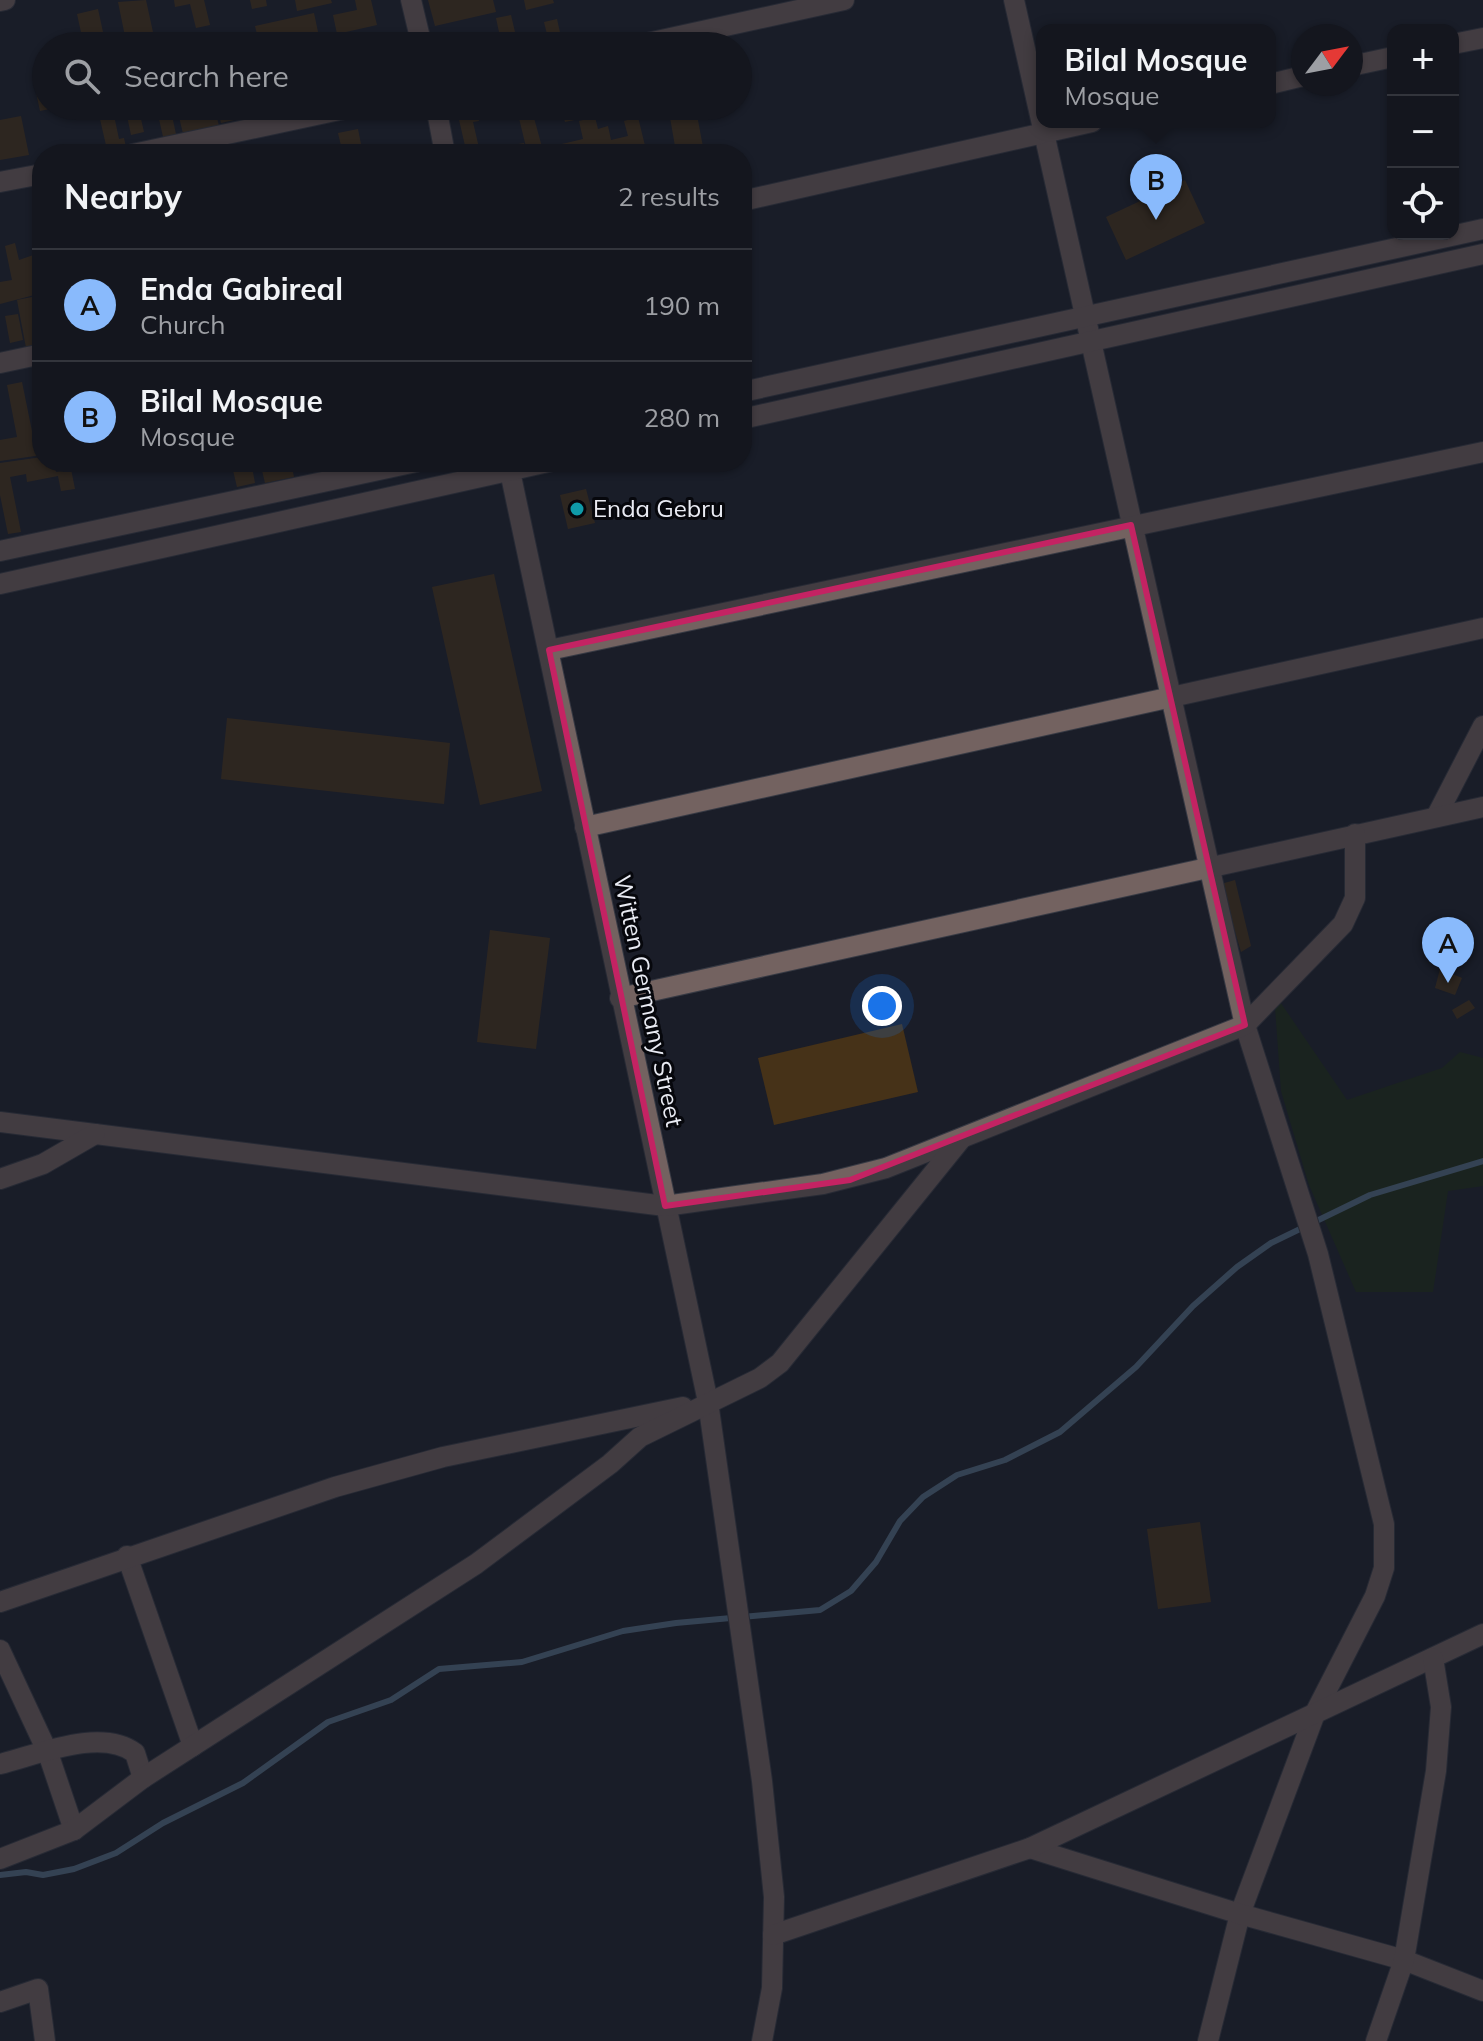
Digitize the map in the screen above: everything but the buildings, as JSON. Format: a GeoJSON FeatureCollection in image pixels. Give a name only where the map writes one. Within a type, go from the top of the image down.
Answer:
{"type":"FeatureCollection","features":[{"type":"Feature","properties":{"kind":"street"},"geometry":{"type":"LineString","coordinates":[[411,0],[419,32]]}},
{"type":"Feature","properties":{"kind":"street"},"geometry":{"type":"LineString","coordinates":[[698,32],[844,0]]}},
{"type":"Feature","properties":{"kind":"street"},"geometry":{"type":"LineString","coordinates":[[1014,0],[1036,101]]}},
{"type":"Feature","properties":{"kind":"street"},"geometry":{"type":"LineString","coordinates":[[1459,43],[1483,38]]}},
{"type":"Feature","properties":{"kind":"street"},"geometry":{"type":"LineString","coordinates":[[1363,63],[1387,58]]}},
{"type":"Feature","properties":{"kind":"street"},"geometry":{"type":"LineString","coordinates":[[180,144],[292,120]]}},
{"type":"Feature","properties":{"kind":"street"},"geometry":{"type":"LineString","coordinates":[[439,120],[443,144]]}},
{"type":"Feature","properties":{"kind":"street"},"geometry":{"type":"LineString","coordinates":[[1042,128],[1245,1025],[1318,1254],[1384,1524],[1384,1568],[1375,1596],[1316,1711],[1240,1914],[1208,2041]]}},
{"type":"Feature","properties":{"kind":"street"},"geometry":{"type":"LineString","coordinates":[[752,199],[1065,128]]}},
{"type":"Feature","properties":{"kind":"street"},"geometry":{"type":"LineString","coordinates":[[0,182],[32,176]]}},
{"type":"Feature","properties":{"kind":"street"},"geometry":{"type":"LineString","coordinates":[[752,390],[1483,229]]}},
{"type":"Feature","properties":{"kind":"street"},"geometry":{"type":"LineString","coordinates":[[752,417],[1483,254]]}},
{"type":"Feature","properties":{"kind":"street"},"geometry":{"type":"LineString","coordinates":[[1364,255],[1369,280]]}},
{"type":"Feature","properties":{"kind":"street"},"geometry":{"type":"LineString","coordinates":[[0,363],[32,356]]}},
{"type":"Feature","properties":{"kind":"street"},"geometry":{"type":"LineString","coordinates":[[549,650],[1483,452]]}},
{"type":"Feature","properties":{"kind":"street"},"geometry":{"type":"LineString","coordinates":[[0,551],[369,472]]}},
{"type":"Feature","properties":{"kind":"street"},"geometry":{"type":"LineString","coordinates":[[0,584],[482,472]]}},
{"type":"Feature","properties":{"kind":"street","name":"Witten Germany Street"},"geometry":{"type":"LineString","coordinates":[[509,472],[708,1402],[769,1848],[772,1988],[762,2041]]}},
{"type":"Feature","properties":{"kind":"street"},"geometry":{"type":"LineString","coordinates":[[67,537],[72,568]]}},
{"type":"Feature","properties":{"kind":"street"},"geometry":{"type":"LineString","coordinates":[[585,827],[1483,628]]}},
{"type":"Feature","properties":{"kind":"street"},"geometry":{"type":"LineString","coordinates":[[1436,817],[1483,726]]}},
{"type":"Feature","properties":{"kind":"street"},"geometry":{"type":"LineString","coordinates":[[620,998],[1483,807]]}},
{"type":"Feature","properties":{"kind":"street"},"geometry":{"type":"LineString","coordinates":[[0,1122],[665,1206],[850,1180],[1245,1025],[1343,924],[1353,909],[1355,834]]}},
{"type":"Feature","properties":{"kind":"street"},"geometry":{"type":"LineString","coordinates":[[0,1179],[51,1160],[95,1134]]}},
{"type":"Feature","properties":{"kind":"street"},"geometry":{"type":"LineString","coordinates":[[0,1859],[74,1830],[143,1778],[476,1564],[610,1464],[640,1437],[760,1378],[780,1363],[962,1137]]}},
{"type":"Feature","properties":{"kind":"street"},"geometry":{"type":"LineString","coordinates":[[0,1602],[335,1487],[443,1457],[708,1402]]}},
{"type":"Feature","properties":{"kind":"street"},"geometry":{"type":"LineString","coordinates":[[127,1556],[193,1746]]}},
{"type":"Feature","properties":{"kind":"street"},"geometry":{"type":"LineString","coordinates":[[773,1935],[1030,1848],[1483,1634]]}},
{"type":"Feature","properties":{"kind":"street"},"geometry":{"type":"LineString","coordinates":[[0,1650],[48,1753],[74,1830]]}},
{"type":"Feature","properties":{"kind":"street"},"geometry":{"type":"LineString","coordinates":[[1376,2041],[1404,1960],[1436,1771],[1441,1707],[1433,1658]]}},
{"type":"Feature","properties":{"kind":"street"},"geometry":{"type":"LineString","coordinates":[[0,1764],[85,1743],[128,1747],[138,1758],[143,1778]]}},
{"type":"Feature","properties":{"kind":"street"},"geometry":{"type":"LineString","coordinates":[[1030,1848],[1240,1914],[1404,1960],[1483,1991]]}},
{"type":"Feature","properties":{"kind":"street"},"geometry":{"type":"LineString","coordinates":[[0,2002],[38,1989],[45,2041]]}},
{"type":"Feature","properties":{"kind":"highlighted area"},"geometry":{"type":"Polygon","coordinates":[[[1131,525],[1245,1025],[850,1180],[665,1206],[549,650],[1131,525]]]}},
{"type":"Feature","properties":{"kind":"green space"},"geometry":{"type":"Polygon","coordinates":[[[1274,993],[1347,1100],[1442,1068],[1460,1052],[1483,1058],[1483,1186],[1448,1191],[1433,1292],[1356,1292],[1309,1185],[1281,1091],[1274,993]]]}},
{"type":"Feature","properties":{"kind":"waterway"},"geometry":{"type":"LineString","coordinates":[[0,1875],[26,1872],[43,1875],[74,1869],[116,1853],[163,1823],[243,1783],[328,1722],[391,1700],[439,1669],[522,1662],[623,1631],[820,1610],[851,1591],[876,1562],[900,1521],[923,1497],[957,1475],[1005,1460],[1060,1432],[1136,1367],[1193,1306],[1237,1267],[1271,1243],[1370,1195],[1483,1161]]}},
{"type":"Feature","properties":{"kind":"place","name":"Bilal Mosque"},"geometry":{"type":"Point","coordinates":[1156,220]}},
{"type":"Feature","properties":{"kind":"place","name":"Enda Gebru"},"geometry":{"type":"Point","coordinates":[577,509]}},
{"type":"Feature","properties":{"kind":"place","name":"Enda Gabireal"},"geometry":{"type":"Point","coordinates":[1448,983]}}]}
